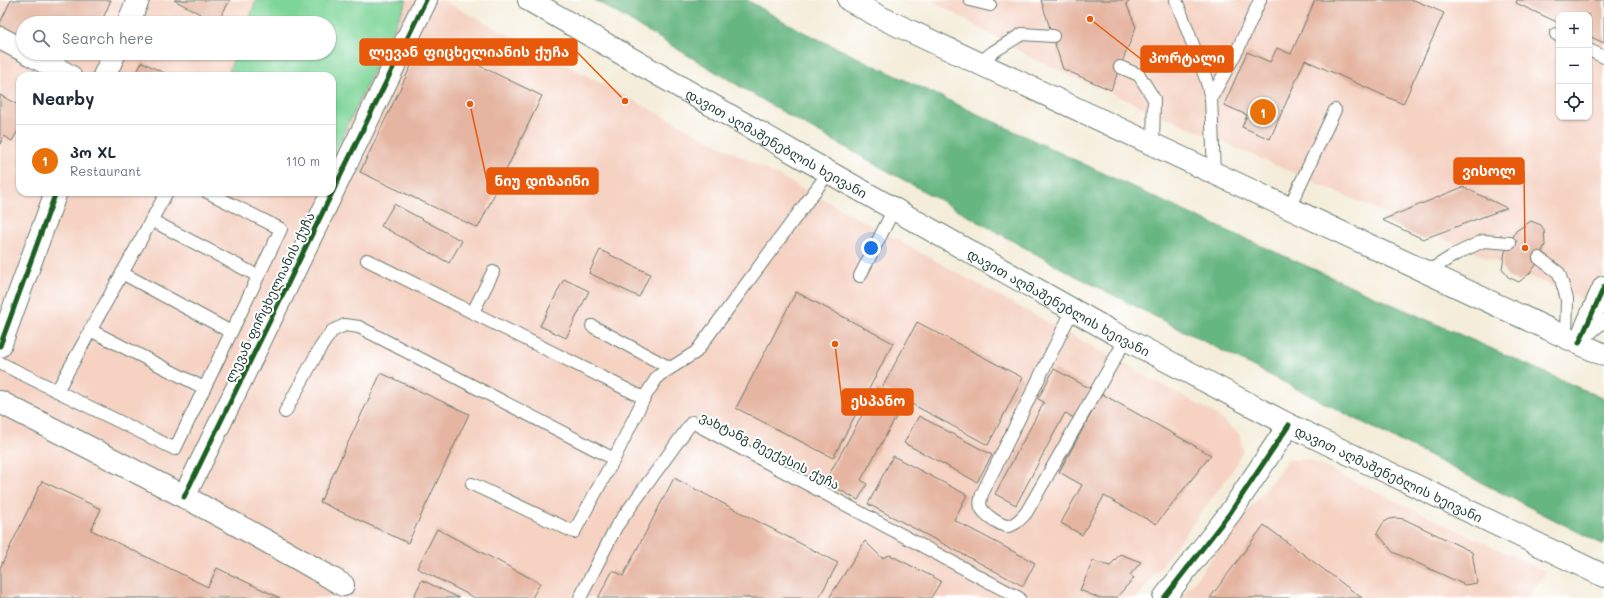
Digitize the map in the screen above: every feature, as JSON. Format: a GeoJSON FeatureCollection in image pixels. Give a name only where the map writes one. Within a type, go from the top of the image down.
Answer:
{"type":"FeatureCollection","features":[{"type":"Feature","properties":{"kind":"main road"},"geometry":{"type":"LineString","coordinates":[[131,16],[138,0]]}},
{"type":"Feature","properties":{"kind":"main road","name":"ლევან ფირცხელიანის ქუჩა"},"geometry":{"type":"LineString","coordinates":[[336,185],[426,0]]}},
{"type":"Feature","properties":{"kind":"main road","name":"დავით აღმაშენებლის ხეივანი"},"geometry":{"type":"LineString","coordinates":[[529,0],[894,209],[1126,339],[1289,425],[1604,576]]}},
{"type":"Feature","properties":{"kind":"main road"},"geometry":{"type":"LineString","coordinates":[[850,0],[882,18],[1604,355]]}},
{"type":"Feature","properties":{"kind":"main road"},"geometry":{"type":"LineString","coordinates":[[0,38],[16,46]]}},
{"type":"Feature","properties":{"kind":"main road"},"geometry":{"type":"LineString","coordinates":[[41,60],[63,72]]}},
{"type":"Feature","properties":{"kind":"main road"},"geometry":{"type":"LineString","coordinates":[[106,72],[112,60]]}},
{"type":"Feature","properties":{"kind":"main road"},"geometry":{"type":"LineString","coordinates":[[0,346],[55,196]]}},
{"type":"Feature","properties":{"kind":"main road","name":"ლევან ფირცხელიანის ქუჩა"},"geometry":{"type":"LineString","coordinates":[[184,497],[331,196]]}},
{"type":"Feature","properties":{"kind":"main road"},"geometry":{"type":"LineString","coordinates":[[1573,340],[1604,287]]}},
{"type":"Feature","properties":{"kind":"main road"},"geometry":{"type":"LineString","coordinates":[[0,402],[184,497],[290,554],[340,592]]}},
{"type":"Feature","properties":{"kind":"main road"},"geometry":{"type":"LineString","coordinates":[[1164,598],[1230,513],[1289,425]]}},
{"type":"Feature","properties":{"kind":"lane"},"geometry":{"type":"LineString","coordinates":[[970,0],[990,5]]}},
{"type":"Feature","properties":{"kind":"lane"},"geometry":{"type":"LineString","coordinates":[[1176,0],[1206,79],[1211,98],[1214,173]]}},
{"type":"Feature","properties":{"kind":"lane"},"geometry":{"type":"LineString","coordinates":[[1211,98],[1238,49],[1260,0]]}},
{"type":"Feature","properties":{"kind":"lane"},"geometry":{"type":"LineString","coordinates":[[979,63],[993,52],[1022,34],[1053,36]]}},
{"type":"Feature","properties":{"kind":"lane"},"geometry":{"type":"LineString","coordinates":[[1592,51],[1604,57]]}},
{"type":"Feature","properties":{"kind":"lane"},"geometry":{"type":"LineString","coordinates":[[1120,66],[1138,75],[1154,99],[1153,144]]}},
{"type":"Feature","properties":{"kind":"lane"},"geometry":{"type":"LineString","coordinates":[[1289,208],[1335,110]]}},
{"type":"Feature","properties":{"kind":"lane"},"geometry":{"type":"LineString","coordinates":[[472,484],[574,532],[644,398],[658,376],[696,352],[829,172]]}},
{"type":"Feature","properties":{"kind":"lane"},"geometry":{"type":"LineString","coordinates":[[57,391],[165,196]]}},
{"type":"Feature","properties":{"kind":"lane"},"geometry":{"type":"LineString","coordinates":[[0,363],[175,449],[281,229],[215,196]]}},
{"type":"Feature","properties":{"kind":"lane"},"geometry":{"type":"LineString","coordinates":[[860,276],[894,209]]}},
{"type":"Feature","properties":{"kind":"lane"},"geometry":{"type":"LineString","coordinates":[[151,220],[258,276]]}},
{"type":"Feature","properties":{"kind":"lane"},"geometry":{"type":"LineString","coordinates":[[1427,272],[1456,254],[1483,241],[1510,243]]}},
{"type":"Feature","properties":{"kind":"lane"},"geometry":{"type":"LineString","coordinates":[[1539,258],[1558,273],[1561,280],[1567,299],[1573,340],[1604,321]]}},
{"type":"Feature","properties":{"kind":"lane"},"geometry":{"type":"LineString","coordinates":[[367,260],[644,398]]}},
{"type":"Feature","properties":{"kind":"lane"},"geometry":{"type":"LineString","coordinates":[[473,312],[493,272]]}},
{"type":"Feature","properties":{"kind":"lane"},"geometry":{"type":"LineString","coordinates":[[122,273],[231,332]]}},
{"type":"Feature","properties":{"kind":"lane"},"geometry":{"type":"LineString","coordinates":[[1072,310],[982,494],[980,501],[981,507],[986,515],[1008,526],[1017,523],[1026,513],[1126,339]]}},
{"type":"Feature","properties":{"kind":"lane"},"geometry":{"type":"LineString","coordinates":[[285,412],[320,348],[332,331],[345,324],[359,327],[614,458]]}},
{"type":"Feature","properties":{"kind":"lane"},"geometry":{"type":"LineString","coordinates":[[592,326],[670,368]]}},
{"type":"Feature","properties":{"kind":"lane"},"geometry":{"type":"LineString","coordinates":[[90,330],[204,388]]}},
{"type":"Feature","properties":{"kind":"lane","name":"ვახტანგ მეექვსის ქუჩა"},"geometry":{"type":"LineString","coordinates":[[580,598],[616,527],[692,422],[1019,598]]}},
{"type":"Feature","properties":{"kind":"shaded area"},"geometry":{"type":"Polygon","coordinates":[[[0,0],[442,0],[826,201],[1217,415],[1239,434],[1243,450],[1233,470],[1137,598],[0,598],[0,0]]]}},
{"type":"Feature","properties":{"kind":"shaded area"},"geometry":{"type":"Polygon","coordinates":[[[932,0],[1604,0],[1604,309],[1033,59],[932,0]]]}},
{"type":"Feature","properties":{"kind":"shaded area"},"geometry":{"type":"Polygon","coordinates":[[[1289,459],[1309,460],[1546,572],[1528,598],[1181,598],[1289,459]]]}},
{"type":"Feature","properties":{"kind":"green space"},"geometry":{"type":"Polygon","coordinates":[[[256,0],[407,0],[336,150],[336,72],[229,72],[233,60],[336,60],[336,16],[250,16],[256,0]]]}},
{"type":"Feature","properties":{"kind":"green space"},"geometry":{"type":"Polygon","coordinates":[[[595,0],[747,0],[799,30],[1188,213],[1604,399],[1604,545],[1070,273],[793,118],[595,0]]]}},
{"type":"Feature","properties":{"kind":"building"},"geometry":{"type":"Polygon","coordinates":[[[11,0],[111,0],[104,16],[16,16],[16,34],[0,27],[0,23],[11,0]]]}},
{"type":"Feature","properties":{"kind":"building"},"geometry":{"type":"Polygon","coordinates":[[[174,0],[230,0],[221,16],[204,16],[174,0]]]}},
{"type":"Feature","properties":{"kind":"building"},"geometry":{"type":"Polygon","coordinates":[[[1041,0],[1132,0],[1126,3],[1136,27],[1111,90],[1063,69],[1041,0]]]}},
{"type":"Feature","properties":{"kind":"building"},"geometry":{"type":"Polygon","coordinates":[[[1315,0],[1414,0],[1444,13],[1403,104],[1305,60],[1270,139],[1242,127],[1247,115],[1224,105],[1247,52],[1270,62],[1277,48],[1291,54],[1315,0]]]}},
{"type":"Feature","properties":{"kind":"building"},"geometry":{"type":"Polygon","coordinates":[[[1517,0],[1604,0],[1604,43],[1592,37],[1592,12],[1556,12],[1556,22],[1516,3],[1517,0]]]}},
{"type":"Feature","properties":{"kind":"building"},"geometry":{"type":"Polygon","coordinates":[[[424,39],[542,96],[478,228],[360,172],[424,39]]]}},
{"type":"Feature","properties":{"kind":"building"},"geometry":{"type":"Polygon","coordinates":[[[142,62],[162,72],[137,72],[142,62]]]}},
{"type":"Feature","properties":{"kind":"building"},"geometry":{"type":"Polygon","coordinates":[[[0,95],[16,104],[16,134],[12,141],[4,136],[0,144],[0,95]]]}},
{"type":"Feature","properties":{"kind":"building"},"geometry":{"type":"Polygon","coordinates":[[[1463,187],[1507,208],[1423,239],[1382,220],[1463,187]]]}},
{"type":"Feature","properties":{"kind":"building"},"geometry":{"type":"Polygon","coordinates":[[[394,204],[462,241],[449,263],[381,226],[394,204]]]}},
{"type":"Feature","properties":{"kind":"building"},"geometry":{"type":"Polygon","coordinates":[[[1531,221],[1541,225],[1544,230],[1545,245],[1536,265],[1530,273],[1519,282],[1508,277],[1502,268],[1505,252],[1516,231],[1531,221]]]}},
{"type":"Feature","properties":{"kind":"building"},"geometry":{"type":"Polygon","coordinates":[[[600,250],[650,274],[639,297],[589,273],[600,250]]]}},
{"type":"Feature","properties":{"kind":"building"},"geometry":{"type":"Polygon","coordinates":[[[564,279],[589,291],[566,338],[540,326],[564,279]]]}},
{"type":"Feature","properties":{"kind":"building"},"geometry":{"type":"Polygon","coordinates":[[[796,292],[893,343],[833,458],[736,408],[796,292]]]}},
{"type":"Feature","properties":{"kind":"building"},"geometry":{"type":"Polygon","coordinates":[[[917,322],[1023,378],[988,445],[882,388],[917,322]]]}},
{"type":"Feature","properties":{"kind":"building"},"geometry":{"type":"Polygon","coordinates":[[[1054,369],[1091,389],[1074,418],[1065,413],[1016,505],[995,494],[1044,402],[1038,399],[1054,369]]]}},
{"type":"Feature","properties":{"kind":"building"},"geometry":{"type":"Polygon","coordinates":[[[381,373],[469,414],[408,543],[320,502],[381,373]]]}},
{"type":"Feature","properties":{"kind":"building"},"geometry":{"type":"Polygon","coordinates":[[[877,388],[904,403],[861,480],[867,484],[858,500],[825,482],[877,388]]]}},
{"type":"Feature","properties":{"kind":"building"},"geometry":{"type":"Polygon","coordinates":[[[1102,394],[1211,455],[1156,524],[1104,496],[1082,535],[1061,523],[1082,485],[1059,472],[1102,394]]]}},
{"type":"Feature","properties":{"kind":"building"},"geometry":{"type":"Polygon","coordinates":[[[919,416],[992,455],[977,482],[904,443],[919,416]]]}},
{"type":"Feature","properties":{"kind":"building"},"geometry":{"type":"Polygon","coordinates":[[[893,456],[967,495],[954,520],[1035,563],[1023,586],[868,504],[893,456]]]}},
{"type":"Feature","properties":{"kind":"building"},"geometry":{"type":"Polygon","coordinates":[[[674,478],[838,563],[819,598],[598,598],[613,570],[623,576],[674,478]]]}},
{"type":"Feature","properties":{"kind":"building"},"geometry":{"type":"Polygon","coordinates":[[[42,481],[101,509],[91,530],[208,587],[217,568],[280,598],[0,598],[0,568],[42,481]]]}},
{"type":"Feature","properties":{"kind":"building"},"geometry":{"type":"Polygon","coordinates":[[[1396,518],[1404,519],[1472,552],[1477,583],[1465,585],[1393,552],[1377,533],[1384,522],[1396,518]]]}},
{"type":"Feature","properties":{"kind":"building"},"geometry":{"type":"Polygon","coordinates":[[[1264,525],[1315,563],[1362,598],[1210,598],[1264,525]]]}},
{"type":"Feature","properties":{"kind":"building"},"geometry":{"type":"Polygon","coordinates":[[[437,529],[540,583],[532,598],[475,598],[417,568],[437,529]]]}},
{"type":"Feature","properties":{"kind":"building"},"geometry":{"type":"Polygon","coordinates":[[[865,541],[882,558],[890,555],[941,581],[931,598],[829,598],[865,541]]]}},
{"type":"Feature","properties":{"kind":"building"},"geometry":{"type":"Polygon","coordinates":[[[1120,554],[1141,562],[1130,575],[1134,578],[1116,598],[1099,598],[1080,590],[1093,561],[1110,566],[1120,554]]]}},
{"type":"Feature","properties":{"kind":"building"},"geometry":{"type":"Polygon","coordinates":[[[422,580],[459,598],[413,598],[422,580]]]}},
{"type":"Feature","properties":{"kind":"cycle path"},"geometry":{"type":"LineString","coordinates":[[336,185],[426,0]]}},
{"type":"Feature","properties":{"kind":"cycle path"},"geometry":{"type":"LineString","coordinates":[[0,346],[55,196]]}},
{"type":"Feature","properties":{"kind":"cycle path"},"geometry":{"type":"LineString","coordinates":[[184,497],[331,196]]}},
{"type":"Feature","properties":{"kind":"cycle path"},"geometry":{"type":"LineString","coordinates":[[1579,343],[1604,287]]}},
{"type":"Feature","properties":{"kind":"cycle path"},"geometry":{"type":"LineString","coordinates":[[1164,598],[1230,513],[1289,425]]}},
{"type":"Feature","properties":{"kind":"place","name":"პორტალი"},"geometry":{"type":"Point","coordinates":[1090,19]}},
{"type":"Feature","properties":{"kind":"place","name":"ლევან ფიცხელიანის ქუჩა"},"geometry":{"type":"Point","coordinates":[625,101]}},
{"type":"Feature","properties":{"kind":"place","name":"ნიუ დიზაინი"},"geometry":{"type":"Point","coordinates":[470,104]}},
{"type":"Feature","properties":{"kind":"place","name":"პო XL"},"geometry":{"type":"Point","coordinates":[1263,112]}},
{"type":"Feature","properties":{"kind":"place","name":"ვისოლ"},"geometry":{"type":"Point","coordinates":[1525,248]}},
{"type":"Feature","properties":{"kind":"place","name":"ესპანო"},"geometry":{"type":"Point","coordinates":[835,344]}}]}
